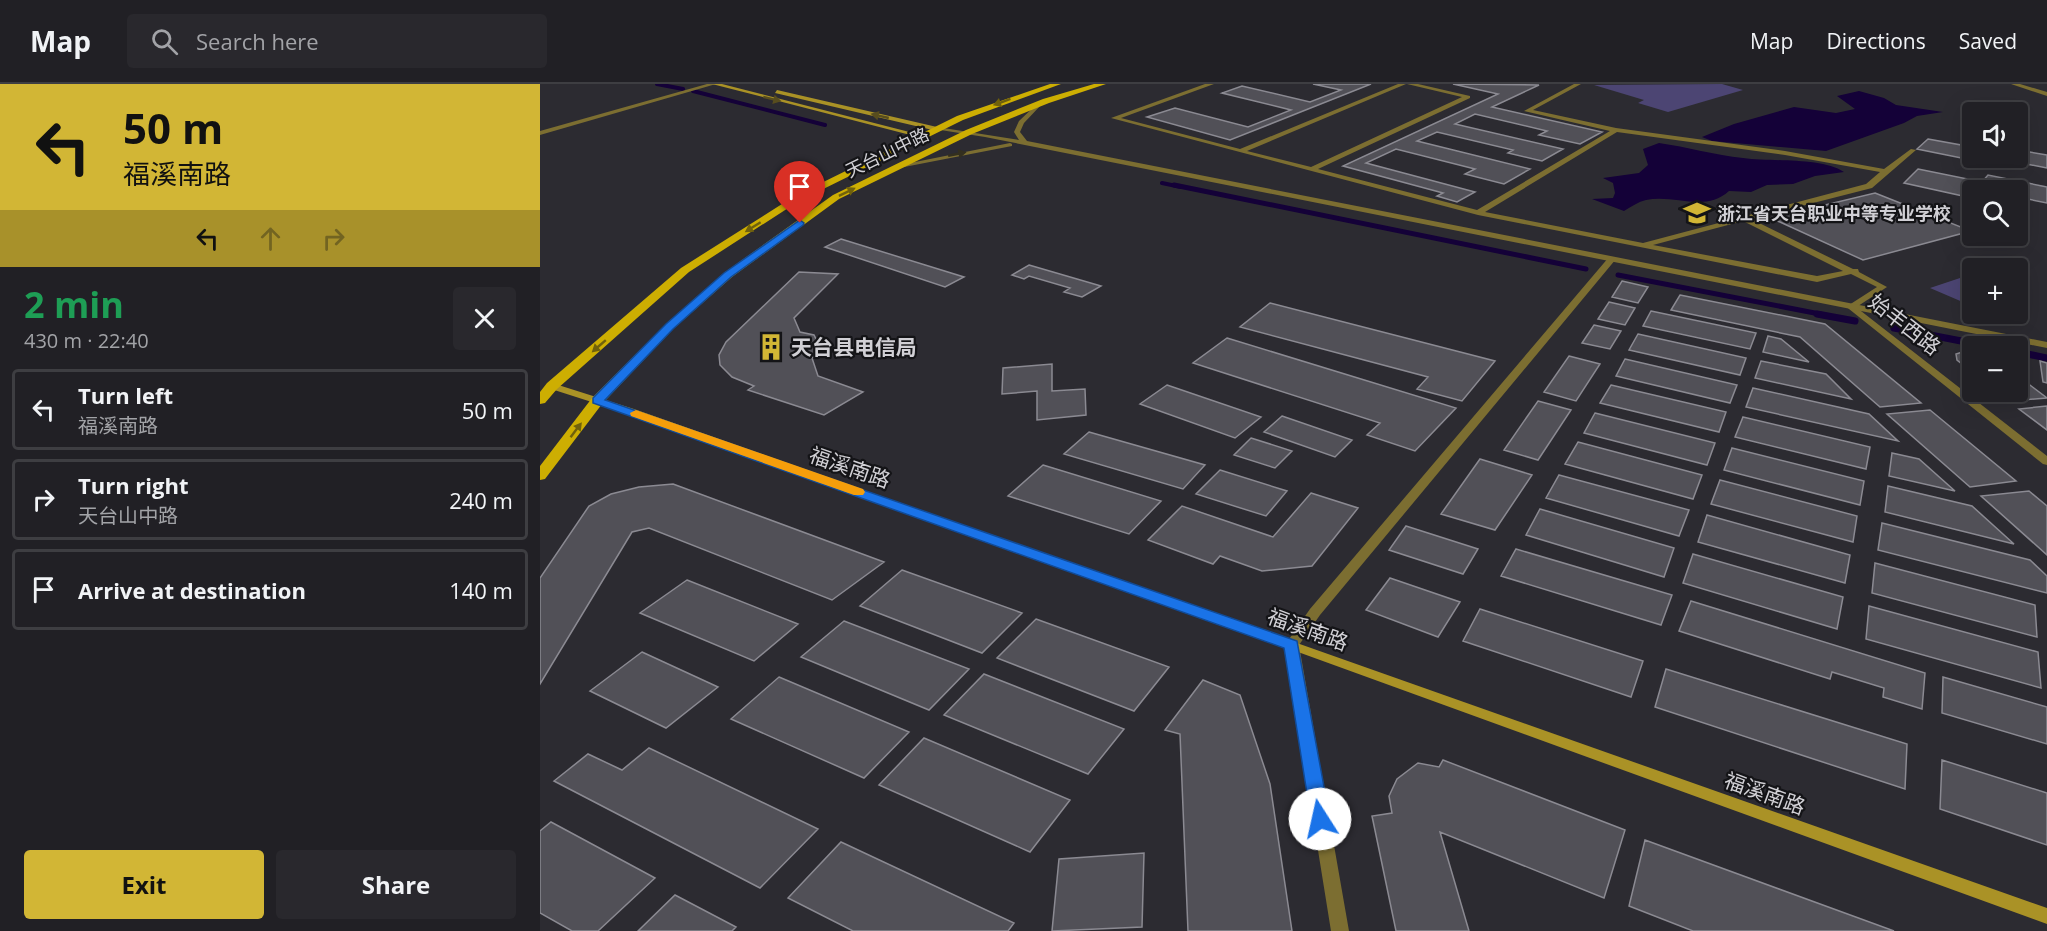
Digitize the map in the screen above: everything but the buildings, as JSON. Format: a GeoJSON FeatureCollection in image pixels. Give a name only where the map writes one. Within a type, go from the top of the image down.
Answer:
{"type":"FeatureCollection","features":[{"type":"Feature","properties":{"kind":"main road"},"geometry":{"type":"LineString","coordinates":[[714,84],[922,136]]}},
{"type":"Feature","properties":{"kind":"main road"},"geometry":{"type":"LineString","coordinates":[[745,84],[937,129]]}},
{"type":"Feature","properties":{"kind":"main road","name":"天台山中路"},"geometry":{"type":"LineString","coordinates":[[540,400],[685,270],[796,199],[937,129],[1025,94],[1058,84]]}},
{"type":"Feature","properties":{"kind":"main road","name":"天台山中路"},"geometry":{"type":"LineString","coordinates":[[540,476],[597,401],[669,327],[728,275],[836,197],[969,132],[1038,105],[1102,84]]}},
{"type":"Feature","properties":{"kind":"main road","name":"福溪南路"},"geometry":{"type":"LineString","coordinates":[[552,387],[1292,645],[2047,916]]}},
{"type":"Feature","properties":{"kind":"street"},"geometry":{"type":"LineString","coordinates":[[540,133],[714,84]]}},
{"type":"Feature","properties":{"kind":"street"},"geometry":{"type":"LineString","coordinates":[[1211,84],[1114,118],[1478,213],[1817,279],[1855,272]]}},
{"type":"Feature","properties":{"kind":"street"},"geometry":{"type":"LineString","coordinates":[[1241,151],[1403,84]]}},
{"type":"Feature","properties":{"kind":"street"},"geometry":{"type":"LineString","coordinates":[[1311,170],[1468,97],[1410,84]]}},
{"type":"Feature","properties":{"kind":"street"},"geometry":{"type":"LineString","coordinates":[[1578,84],[1527,111],[1616,130],[1731,147],[1818,156],[1885,171]]}},
{"type":"Feature","properties":{"kind":"street"},"geometry":{"type":"LineString","coordinates":[[2014,84],[2047,93]]}},
{"type":"Feature","properties":{"kind":"street"},"geometry":{"type":"LineString","coordinates":[[1026,144],[1017,132],[1021,122],[1038,105]]}},
{"type":"Feature","properties":{"kind":"street"},"geometry":{"type":"LineString","coordinates":[[937,129],[969,132],[2047,345]]}},
{"type":"Feature","properties":{"kind":"street"},"geometry":{"type":"LineString","coordinates":[[1478,213],[1616,130]]}},
{"type":"Feature","properties":{"kind":"street"},"geometry":{"type":"LineString","coordinates":[[899,166],[1000,145],[1026,144]]}},
{"type":"Feature","properties":{"kind":"street"},"geometry":{"type":"LineString","coordinates":[[1641,245],[1869,186],[1913,150]]}},
{"type":"Feature","properties":{"kind":"street"},"geometry":{"type":"LineString","coordinates":[[1742,219],[1883,287],[1852,307]]}},
{"type":"Feature","properties":{"kind":"street"},"geometry":{"type":"LineString","coordinates":[[1340,931],[1292,645],[1315,612],[1612,259]]}},
{"type":"Feature","properties":{"kind":"street","name":"始丰西路"},"geometry":{"type":"LineString","coordinates":[[1852,307],[2047,462]]}},
{"type":"Feature","properties":{"kind":"shaded area"},"geometry":{"type":"Polygon","coordinates":[[[1722,84],[1743,90],[1668,112],[1638,103],[1644,100],[1594,85],[1722,84]]]}},
{"type":"Feature","properties":{"kind":"shaded area"},"geometry":{"type":"Polygon","coordinates":[[[1859,91],[1884,98],[1896,105],[1943,112],[1917,116],[1904,123],[1826,151],[1712,141],[1702,137],[1734,124],[1794,107],[1836,113],[1855,109],[1837,96],[1859,91]]]}},
{"type":"Feature","properties":{"kind":"shaded area"},"geometry":{"type":"Polygon","coordinates":[[[1659,143],[1732,157],[1823,164],[1844,172],[1815,176],[1793,184],[1767,185],[1751,192],[1729,191],[1710,201],[1646,200],[1624,211],[1592,199],[1613,198],[1615,193],[1613,183],[1603,178],[1639,173],[1648,165],[1643,149],[1659,143]]]}},
{"type":"Feature","properties":{"kind":"shaded area"},"geometry":{"type":"Polygon","coordinates":[[[1962,277],[1962,302],[1930,288],[1962,277]]]}},
{"type":"Feature","properties":{"kind":"waterway"},"geometry":{"type":"LineString","coordinates":[[657,84],[683,89]]}},
{"type":"Feature","properties":{"kind":"waterway"},"geometry":{"type":"LineString","coordinates":[[693,91],[825,125]]}},
{"type":"Feature","properties":{"kind":"waterway"},"geometry":{"type":"LineString","coordinates":[[1162,183],[1181,187]]}},
{"type":"Feature","properties":{"kind":"waterway"},"geometry":{"type":"LineString","coordinates":[[1174,185],[1586,269]]}},
{"type":"Feature","properties":{"kind":"waterway"},"geometry":{"type":"LineString","coordinates":[[1618,275],[1825,315]]}},
{"type":"Feature","properties":{"kind":"waterway"},"geometry":{"type":"LineString","coordinates":[[1817,314],[1855,321]]}},
{"type":"Feature","properties":{"kind":"waterway"},"geometry":{"type":"LineString","coordinates":[[1894,328],[1962,341]]}},
{"type":"Feature","properties":{"kind":"waterway"},"geometry":{"type":"LineString","coordinates":[[2028,354],[2047,358]]}},
{"type":"Feature","properties":{"kind":"slow traffic"},"geometry":{"type":"LineString","coordinates":[[636,413],[859,492]]}},
{"type":"Feature","properties":{"kind":"place","name":"浙江省天台职业中等专业学校"},"geometry":{"type":"Point","coordinates":[1697,213]}},
{"type":"Feature","properties":{"kind":"place","name":"天台县电信局"},"geometry":{"type":"Point","coordinates":[771,347]}},
{"type":"Feature","properties":{"kind":"route"},"geometry":{"type":"LineString","coordinates":[[800,223],[728,275],[669,327],[597,401],[1292,645],[1320,819]]}}]}
